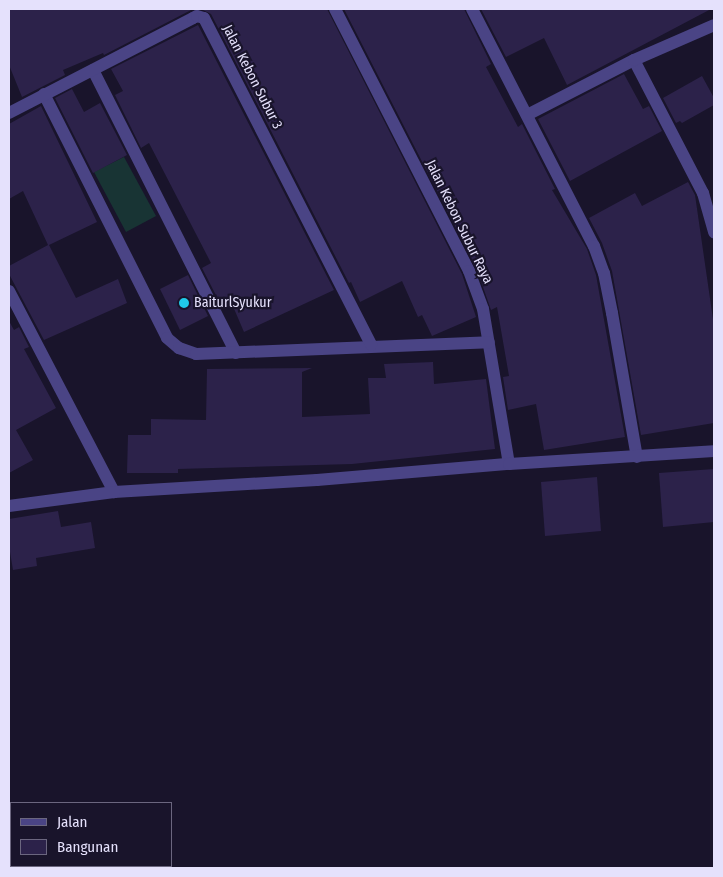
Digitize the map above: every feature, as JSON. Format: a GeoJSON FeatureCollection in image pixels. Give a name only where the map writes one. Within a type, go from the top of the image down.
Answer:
{"type":"FeatureCollection","features":[{"type":"Feature","properties":{"kind":"street","name":"Jalan Kebon Subur Raya"},"geometry":{"type":"LineString","coordinates":[[336,9],[469,271],[483,309],[509,464]]}},
{"type":"Feature","properties":{"kind":"street"},"geometry":{"type":"LineString","coordinates":[[473,9],[594,246],[604,273],[637,457]]}},
{"type":"Feature","properties":{"kind":"street","name":"Jalan Kebon Subur 3"},"geometry":{"type":"LineString","coordinates":[[9,113],[197,16],[206,20],[371,346]]}},
{"type":"Feature","properties":{"kind":"street"},"geometry":{"type":"LineString","coordinates":[[527,115],[634,60],[714,25]]}},
{"type":"Feature","properties":{"kind":"street"},"geometry":{"type":"LineString","coordinates":[[634,60],[703,193],[714,232]]}},
{"type":"Feature","properties":{"kind":"street"},"geometry":{"type":"LineString","coordinates":[[93,70],[236,353]]}},
{"type":"Feature","properties":{"kind":"street"},"geometry":{"type":"LineString","coordinates":[[44,94],[166,338],[179,348],[196,354],[489,342]]}},
{"type":"Feature","properties":{"kind":"street"},"geometry":{"type":"LineString","coordinates":[[9,291],[114,492]]}},
{"type":"Feature","properties":{"kind":"street"},"geometry":{"type":"LineString","coordinates":[[9,506],[114,492],[317,480],[509,464],[714,451]]}},
{"type":"Feature","properties":{"kind":"green space"},"geometry":{"type":"Polygon","coordinates":[[[124,157],[156,216],[126,232],[94,172],[124,157]]]}},
{"type":"Feature","properties":{"kind":"building"},"geometry":{"type":"Polygon","coordinates":[[[9,9],[193,9],[104,55],[103,53],[63,70],[65,75],[22,97],[9,65],[9,9]]]}},
{"type":"Feature","properties":{"kind":"building"},"geometry":{"type":"Polygon","coordinates":[[[201,9],[327,9],[462,274],[476,317],[432,336],[422,315],[418,317],[402,281],[360,302],[211,14],[201,9]]]}},
{"type":"Feature","properties":{"kind":"building"},"geometry":{"type":"Polygon","coordinates":[[[344,9],[464,9],[491,64],[486,67],[518,127],[522,124],[555,189],[552,190],[587,249],[596,275],[625,437],[544,450],[536,404],[508,410],[503,377],[509,376],[497,307],[491,310],[476,267],[344,9]]]}},
{"type":"Feature","properties":{"kind":"building"},"geometry":{"type":"Polygon","coordinates":[[[481,9],[711,9],[567,85],[544,38],[506,57],[481,9]]]}},
{"type":"Feature","properties":{"kind":"building"},"geometry":{"type":"Polygon","coordinates":[[[198,25],[334,290],[244,332],[232,304],[223,309],[202,268],[211,263],[149,143],[141,148],[115,95],[123,91],[111,69],[198,25]]]}},
{"type":"Feature","properties":{"kind":"building"},"geometry":{"type":"Polygon","coordinates":[[[624,74],[643,109],[649,106],[662,131],[570,181],[538,119],[624,74]]]}},
{"type":"Feature","properties":{"kind":"building"},"geometry":{"type":"Polygon","coordinates":[[[702,76],[714,98],[714,105],[682,123],[680,121],[676,123],[663,98],[702,76]]]}},
{"type":"Feature","properties":{"kind":"building"},"geometry":{"type":"Polygon","coordinates":[[[72,89],[84,112],[100,103],[127,155],[93,173],[55,98],[72,89]]]}},
{"type":"Feature","properties":{"kind":"building"},"geometry":{"type":"Polygon","coordinates":[[[41,106],[97,222],[49,245],[76,298],[118,279],[127,303],[44,340],[9,274],[9,266],[48,245],[23,191],[9,199],[9,124],[41,106]]]}},
{"type":"Feature","properties":{"kind":"building"},"geometry":{"type":"Polygon","coordinates":[[[688,182],[695,195],[714,326],[714,423],[641,435],[612,271],[602,243],[589,218],[635,193],[642,206],[688,182]]]}},
{"type":"Feature","properties":{"kind":"building","name":"BaiturlSyukur"},"geometry":{"type":"Polygon","coordinates":[[[188,275],[208,316],[180,330],[160,289],[188,275]]]}},
{"type":"Feature","properties":{"kind":"building"},"geometry":{"type":"Polygon","coordinates":[[[9,321],[14,330],[19,327],[29,347],[24,349],[56,408],[16,430],[33,460],[9,473],[9,321]]]}},
{"type":"Feature","properties":{"kind":"building"},"geometry":{"type":"Polygon","coordinates":[[[433,362],[434,384],[486,379],[495,449],[352,464],[178,469],[178,473],[127,473],[128,435],[151,435],[151,419],[206,420],[207,369],[312,368],[302,372],[302,417],[370,414],[368,378],[386,378],[384,364],[433,362]]]}},
{"type":"Feature","properties":{"kind":"building"},"geometry":{"type":"Polygon","coordinates":[[[714,469],[714,522],[663,527],[659,473],[714,469]]]}},
{"type":"Feature","properties":{"kind":"building"},"geometry":{"type":"Polygon","coordinates":[[[597,477],[601,531],[545,536],[541,482],[597,477]]]}},
{"type":"Feature","properties":{"kind":"building"},"geometry":{"type":"Polygon","coordinates":[[[58,511],[61,527],[91,522],[95,548],[36,558],[37,566],[13,570],[9,552],[9,519],[58,511]]]}},
{"type":"Feature","properties":{"kind":"place","name":"BaiturlSyukur"},"geometry":{"type":"Point","coordinates":[184,303]}}]}
